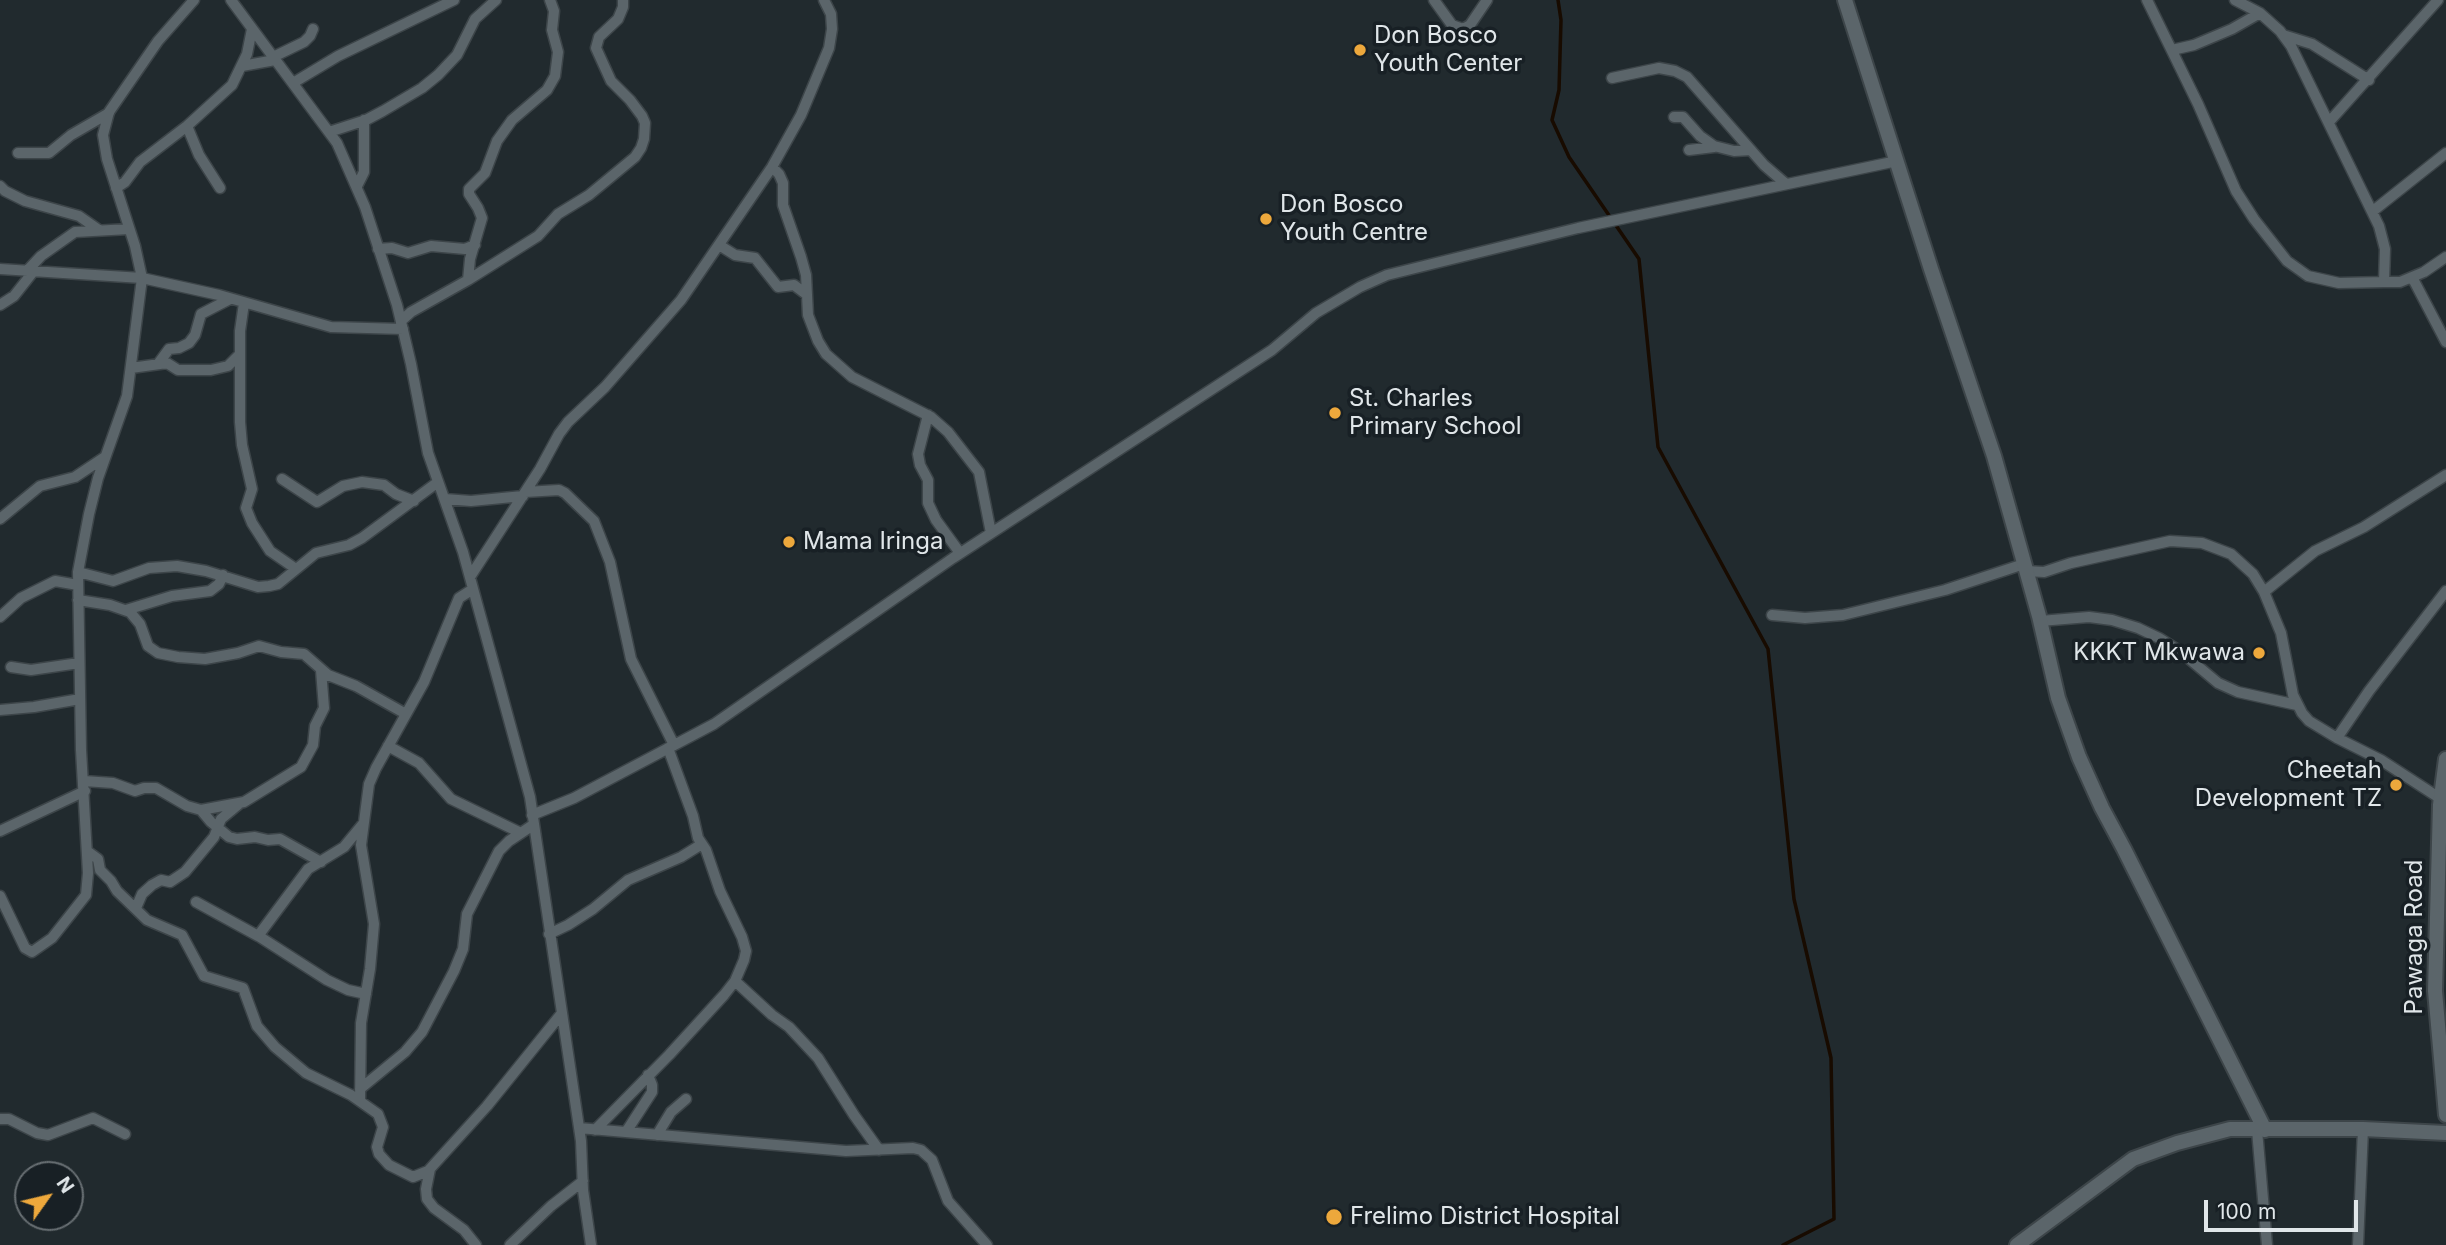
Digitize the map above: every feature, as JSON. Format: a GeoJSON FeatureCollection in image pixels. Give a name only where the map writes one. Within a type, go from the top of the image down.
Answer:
{"type":"FeatureCollection","features":[{"type":"Feature","properties":{"kind":"street"},"geometry":{"type":"LineString","coordinates":[[0,896],[25,948],[32,951],[40,948],[58,932],[86,894],[78,572],[89,514],[127,396],[142,278],[103,142],[109,113],[158,41],[194,0]]}},
{"type":"Feature","properties":{"kind":"street"},"geometry":{"type":"LineString","coordinates":[[231,0],[337,143],[357,186],[402,325],[428,453],[470,577],[530,797],[579,1128],[591,1245]]}},
{"type":"Feature","properties":{"kind":"street"},"geometry":{"type":"LineString","coordinates":[[293,83],[338,56],[454,0]]}},
{"type":"Feature","properties":{"kind":"street"},"geometry":{"type":"LineString","coordinates":[[329,132],[364,120],[403,100],[438,75],[457,55],[475,19],[496,0]]}},
{"type":"Feature","properties":{"kind":"street"},"geometry":{"type":"LineString","coordinates":[[468,280],[470,259],[482,218],[469,189],[485,173],[499,138],[516,116],[547,90],[555,76],[558,52],[552,30],[554,11],[550,0]]}},
{"type":"Feature","properties":{"kind":"street"},"geometry":{"type":"LineString","coordinates":[[0,269],[142,278],[331,327],[402,325],[419,307],[538,236],[558,214],[589,195],[635,157],[645,139],[645,123],[630,100],[611,81],[596,48],[599,37],[618,19],[623,0]]}},
{"type":"Feature","properties":{"kind":"street"},"geometry":{"type":"LineString","coordinates":[[1434,0],[1452,25],[1463,29],[1470,26],[1487,0]]}},
{"type":"Feature","properties":{"kind":"street"},"geometry":{"type":"LineString","coordinates":[[1845,0],[1994,456],[2040,621],[2058,698],[2088,778],[2261,1130],[2267,1245]]}},
{"type":"Feature","properties":{"kind":"street"},"geometry":{"type":"LineString","coordinates":[[2147,0],[2236,191],[2287,261],[2308,276],[2339,283],[2400,282],[2446,257]]}},
{"type":"Feature","properties":{"kind":"street"},"geometry":{"type":"LineString","coordinates":[[2236,0],[2260,13],[2283,35],[2329,122],[2338,146],[2372,211],[2385,249],[2384,282]]}},
{"type":"Feature","properties":{"kind":"street"},"geometry":{"type":"LineString","coordinates":[[2329,122],[2438,0]]}},
{"type":"Feature","properties":{"kind":"street"},"geometry":{"type":"LineString","coordinates":[[470,577],[568,422],[605,387],[663,322],[772,167],[801,114],[829,47],[832,29],[828,3]]}},
{"type":"Feature","properties":{"kind":"street"},"geometry":{"type":"LineString","coordinates":[[2172,50],[2194,45],[2232,29],[2260,13]]}},
{"type":"Feature","properties":{"kind":"street"},"geometry":{"type":"LineString","coordinates":[[116,188],[125,182],[140,162],[187,126],[232,85],[242,66],[252,29]]}},
{"type":"Feature","properties":{"kind":"street"},"geometry":{"type":"LineString","coordinates":[[242,66],[274,58],[304,42],[313,29]]}},
{"type":"Feature","properties":{"kind":"street"},"geometry":{"type":"LineString","coordinates":[[2283,35],[2312,44],[2369,80]]}},
{"type":"Feature","properties":{"kind":"street"},"geometry":{"type":"LineString","coordinates":[[1612,78],[1659,68],[1687,77],[1751,150],[1786,184]]}},
{"type":"Feature","properties":{"kind":"street"},"geometry":{"type":"LineString","coordinates":[[18,153],[50,153],[71,135],[109,113]]}},
{"type":"Feature","properties":{"kind":"street"},"geometry":{"type":"LineString","coordinates":[[1674,117],[1683,117],[1700,136],[1715,147]]}},
{"type":"Feature","properties":{"kind":"street"},"geometry":{"type":"LineString","coordinates":[[357,186],[364,172],[364,120]]}},
{"type":"Feature","properties":{"kind":"street"},"geometry":{"type":"LineString","coordinates":[[187,126],[199,155],[220,188]]}},
{"type":"Feature","properties":{"kind":"street"},"geometry":{"type":"LineString","coordinates":[[1689,150],[1715,147],[1734,151],[1751,150]]}},
{"type":"Feature","properties":{"kind":"street"},"geometry":{"type":"LineString","coordinates":[[2372,211],[2446,153]]}},
{"type":"Feature","properties":{"kind":"street"},"geometry":{"type":"LineString","coordinates":[[360,1089],[405,1052],[422,1032],[454,971],[463,949],[467,914],[499,851],[533,820],[714,724],[960,553],[1272,350],[1316,313],[1360,287],[1387,275],[1578,229],[1897,161]]}},
{"type":"Feature","properties":{"kind":"street"},"geometry":{"type":"LineString","coordinates":[[772,167],[783,183],[783,205],[806,275],[808,315],[818,341],[826,354],[852,377],[928,415],[948,432],[979,472],[991,533]]}},
{"type":"Feature","properties":{"kind":"street"},"geometry":{"type":"LineString","coordinates":[[0,186],[25,201],[79,216],[99,230]]}},
{"type":"Feature","properties":{"kind":"street"},"geometry":{"type":"LineString","coordinates":[[0,305],[14,296],[41,256],[75,232],[129,229]]}},
{"type":"Feature","properties":{"kind":"street"},"geometry":{"type":"LineString","coordinates":[[378,249],[392,248],[408,253],[431,246],[465,249],[475,245]]}},
{"type":"Feature","properties":{"kind":"street"},"geometry":{"type":"LineString","coordinates":[[719,245],[736,255],[755,258],[775,286],[783,288],[794,285],[806,294]]}},
{"type":"Feature","properties":{"kind":"street"},"geometry":{"type":"LineString","coordinates":[[2412,277],[2446,342]]}},
{"type":"Feature","properties":{"kind":"street"},"geometry":{"type":"LineString","coordinates":[[159,364],[169,349],[189,343],[195,335],[201,314],[230,299]]}},
{"type":"Feature","properties":{"kind":"street"},"geometry":{"type":"LineString","coordinates":[[244,303],[240,354],[242,445],[252,489],[246,504],[247,513],[270,551],[296,569]]}},
{"type":"Feature","properties":{"kind":"street"},"geometry":{"type":"LineString","coordinates":[[131,368],[171,364],[178,370],[211,370],[228,366],[240,354]]}},
{"type":"Feature","properties":{"kind":"street"},"geometry":{"type":"LineString","coordinates":[[928,415],[918,454],[928,480],[928,503],[936,520],[960,553]]}},
{"type":"Feature","properties":{"kind":"street"},"geometry":{"type":"LineString","coordinates":[[0,519],[40,486],[75,477],[106,457]]}},
{"type":"Feature","properties":{"kind":"street"},"geometry":{"type":"LineString","coordinates":[[2264,592],[2315,551],[2364,527],[2446,475]]}},
{"type":"Feature","properties":{"kind":"street"},"geometry":{"type":"LineString","coordinates":[[282,479],[317,502],[343,486],[362,482],[384,485],[396,494],[414,501]]}},
{"type":"Feature","properties":{"kind":"street"},"geometry":{"type":"LineString","coordinates":[[78,572],[113,580],[149,568],[177,566],[223,575],[258,587],[269,586],[278,583],[316,553],[349,545],[362,538],[438,482]]}},
{"type":"Feature","properties":{"kind":"street"},"geometry":{"type":"LineString","coordinates":[[445,499],[471,501],[559,491],[565,493],[594,522],[610,562],[631,659],[671,747],[696,832],[720,891],[736,921],[746,951],[735,981],[595,1130]]}},
{"type":"Feature","properties":{"kind":"street"},"geometry":{"type":"LineString","coordinates":[[1772,615],[1814,618],[1843,615],[2025,568],[2044,572],[2158,542],[2193,541],[2213,545],[2231,554],[2253,574],[2264,592],[2281,634],[2297,705],[2309,720],[2337,738],[2381,760],[2441,799]]}},
{"type":"Feature","properties":{"kind":"street"},"geometry":{"type":"LineString","coordinates":[[78,600],[126,610],[172,596],[210,591],[219,584],[223,575]]}},
{"type":"Feature","properties":{"kind":"street"},"geometry":{"type":"LineString","coordinates":[[0,617],[21,598],[55,581],[78,585]]}},
{"type":"Feature","properties":{"kind":"street"},"geometry":{"type":"LineString","coordinates":[[359,1101],[361,1023],[374,924],[361,845],[369,784],[424,682],[459,598],[473,589]]}},
{"type":"Feature","properties":{"kind":"street"},"geometry":{"type":"LineString","coordinates":[[2337,738],[2446,591]]}},
{"type":"Feature","properties":{"kind":"street"},"geometry":{"type":"LineString","coordinates":[[126,610],[140,624],[148,646],[158,653],[205,659],[259,646],[304,654],[321,670],[406,714]]}},
{"type":"Feature","properties":{"kind":"street"},"geometry":{"type":"LineString","coordinates":[[2040,621],[2089,617],[2112,620],[2138,628],[2160,638],[2218,682],[2238,692],[2297,705]]}},
{"type":"Feature","properties":{"kind":"street"},"geometry":{"type":"LineString","coordinates":[[10,667],[31,670],[79,663]]}},
{"type":"Feature","properties":{"kind":"street"},"geometry":{"type":"LineString","coordinates":[[136,908],[142,894],[156,881],[170,882],[185,872],[214,837],[222,819],[239,804],[275,786],[301,767],[310,752],[315,739],[315,726],[324,708],[321,670]]}},
{"type":"Feature","properties":{"kind":"street"},"geometry":{"type":"LineString","coordinates":[[0,710],[80,699]]}},
{"type":"Feature","properties":{"kind":"street"},"geometry":{"type":"LineString","coordinates":[[388,746],[419,763],[451,799],[521,833]]}},
{"type":"Feature","properties":{"kind":"street","name":"Pawaga Road"},"geometry":{"type":"LineString","coordinates":[[2446,759],[2436,897],[2435,991],[2446,1115]]}},
{"type":"Feature","properties":{"kind":"street"},"geometry":{"type":"LineString","coordinates":[[0,831],[84,786],[113,783],[135,791],[156,788],[187,806],[201,810],[239,804]]}},
{"type":"Feature","properties":{"kind":"street"},"geometry":{"type":"LineString","coordinates":[[201,810],[218,828],[236,839],[280,839],[321,862]]}},
{"type":"Feature","properties":{"kind":"street"},"geometry":{"type":"LineString","coordinates":[[258,936],[308,869],[344,847],[363,824]]}},
{"type":"Feature","properties":{"kind":"street"},"geometry":{"type":"LineString","coordinates":[[549,933],[593,909],[628,880],[681,857],[702,844]]}},
{"type":"Feature","properties":{"kind":"street"},"geometry":{"type":"LineString","coordinates":[[87,851],[98,859],[100,870],[117,891],[136,908],[153,923],[182,935],[204,976],[243,988],[257,1026],[284,1055],[306,1073],[378,1114],[383,1121],[377,1147],[379,1154],[389,1165],[413,1177],[430,1169],[487,1106],[562,1013]]}},
{"type":"Feature","properties":{"kind":"street"},"geometry":{"type":"LineString","coordinates":[[196,902],[258,936],[327,980],[366,993]]}},
{"type":"Feature","properties":{"kind":"street"},"geometry":{"type":"LineString","coordinates":[[735,981],[789,1027],[818,1058],[879,1150]]}},
{"type":"Feature","properties":{"kind":"street"},"geometry":{"type":"LineString","coordinates":[[626,1132],[652,1091],[648,1075]]}},
{"type":"Feature","properties":{"kind":"street"},"geometry":{"type":"LineString","coordinates":[[657,1135],[671,1112],[686,1099]]}},
{"type":"Feature","properties":{"kind":"street"},"geometry":{"type":"LineString","coordinates":[[0,1119],[9,1119],[37,1133],[48,1135],[93,1118],[124,1134]]}},
{"type":"Feature","properties":{"kind":"street"},"geometry":{"type":"LineString","coordinates":[[579,1128],[846,1152],[913,1148],[928,1154],[948,1201],[987,1245]]}},
{"type":"Feature","properties":{"kind":"street"},"geometry":{"type":"LineString","coordinates":[[2017,1245],[2133,1159],[2177,1143],[2230,1129],[2363,1129],[2446,1133]]}},
{"type":"Feature","properties":{"kind":"street"},"geometry":{"type":"LineString","coordinates":[[2358,1245],[2363,1129]]}},
{"type":"Feature","properties":{"kind":"street"},"geometry":{"type":"LineString","coordinates":[[427,1199],[430,1169]]}},
{"type":"Feature","properties":{"kind":"street"},"geometry":{"type":"LineString","coordinates":[[408,1175],[434,1209],[464,1230],[476,1245]]}},
{"type":"Feature","properties":{"kind":"street"},"geometry":{"type":"LineString","coordinates":[[510,1245],[551,1206],[583,1181]]}},
{"type":"Feature","properties":{"kind":"waterway"},"geometry":{"type":"LineString","coordinates":[[1558,0],[1561,20],[1559,90],[1552,120],[1569,157],[1639,259],[1658,447],[1768,649],[1794,899],[1831,1058],[1834,1219],[1783,1245]]}},
{"type":"Feature","properties":{"kind":"place","name":"Don Bosco Youth Center"},"geometry":{"type":"Point","coordinates":[1360,50]}},
{"type":"Feature","properties":{"kind":"place","name":"Don Bosco Youth Centre"},"geometry":{"type":"Point","coordinates":[1266,219]}},
{"type":"Feature","properties":{"kind":"place","name":"St. Charles Primary School"},"geometry":{"type":"Point","coordinates":[1335,413]}},
{"type":"Feature","properties":{"kind":"place","name":"Mama Iringa"},"geometry":{"type":"Point","coordinates":[789,542]}},
{"type":"Feature","properties":{"kind":"place","name":"KKKT Mkwawa"},"geometry":{"type":"Point","coordinates":[2259,653]}},
{"type":"Feature","properties":{"kind":"place","name":"Cheetah Development TZ"},"geometry":{"type":"Point","coordinates":[2396,785]}},
{"type":"Feature","properties":{"kind":"place","name":"Frelimo District Hospital"},"geometry":{"type":"Point","coordinates":[1334,1217]}}]}
